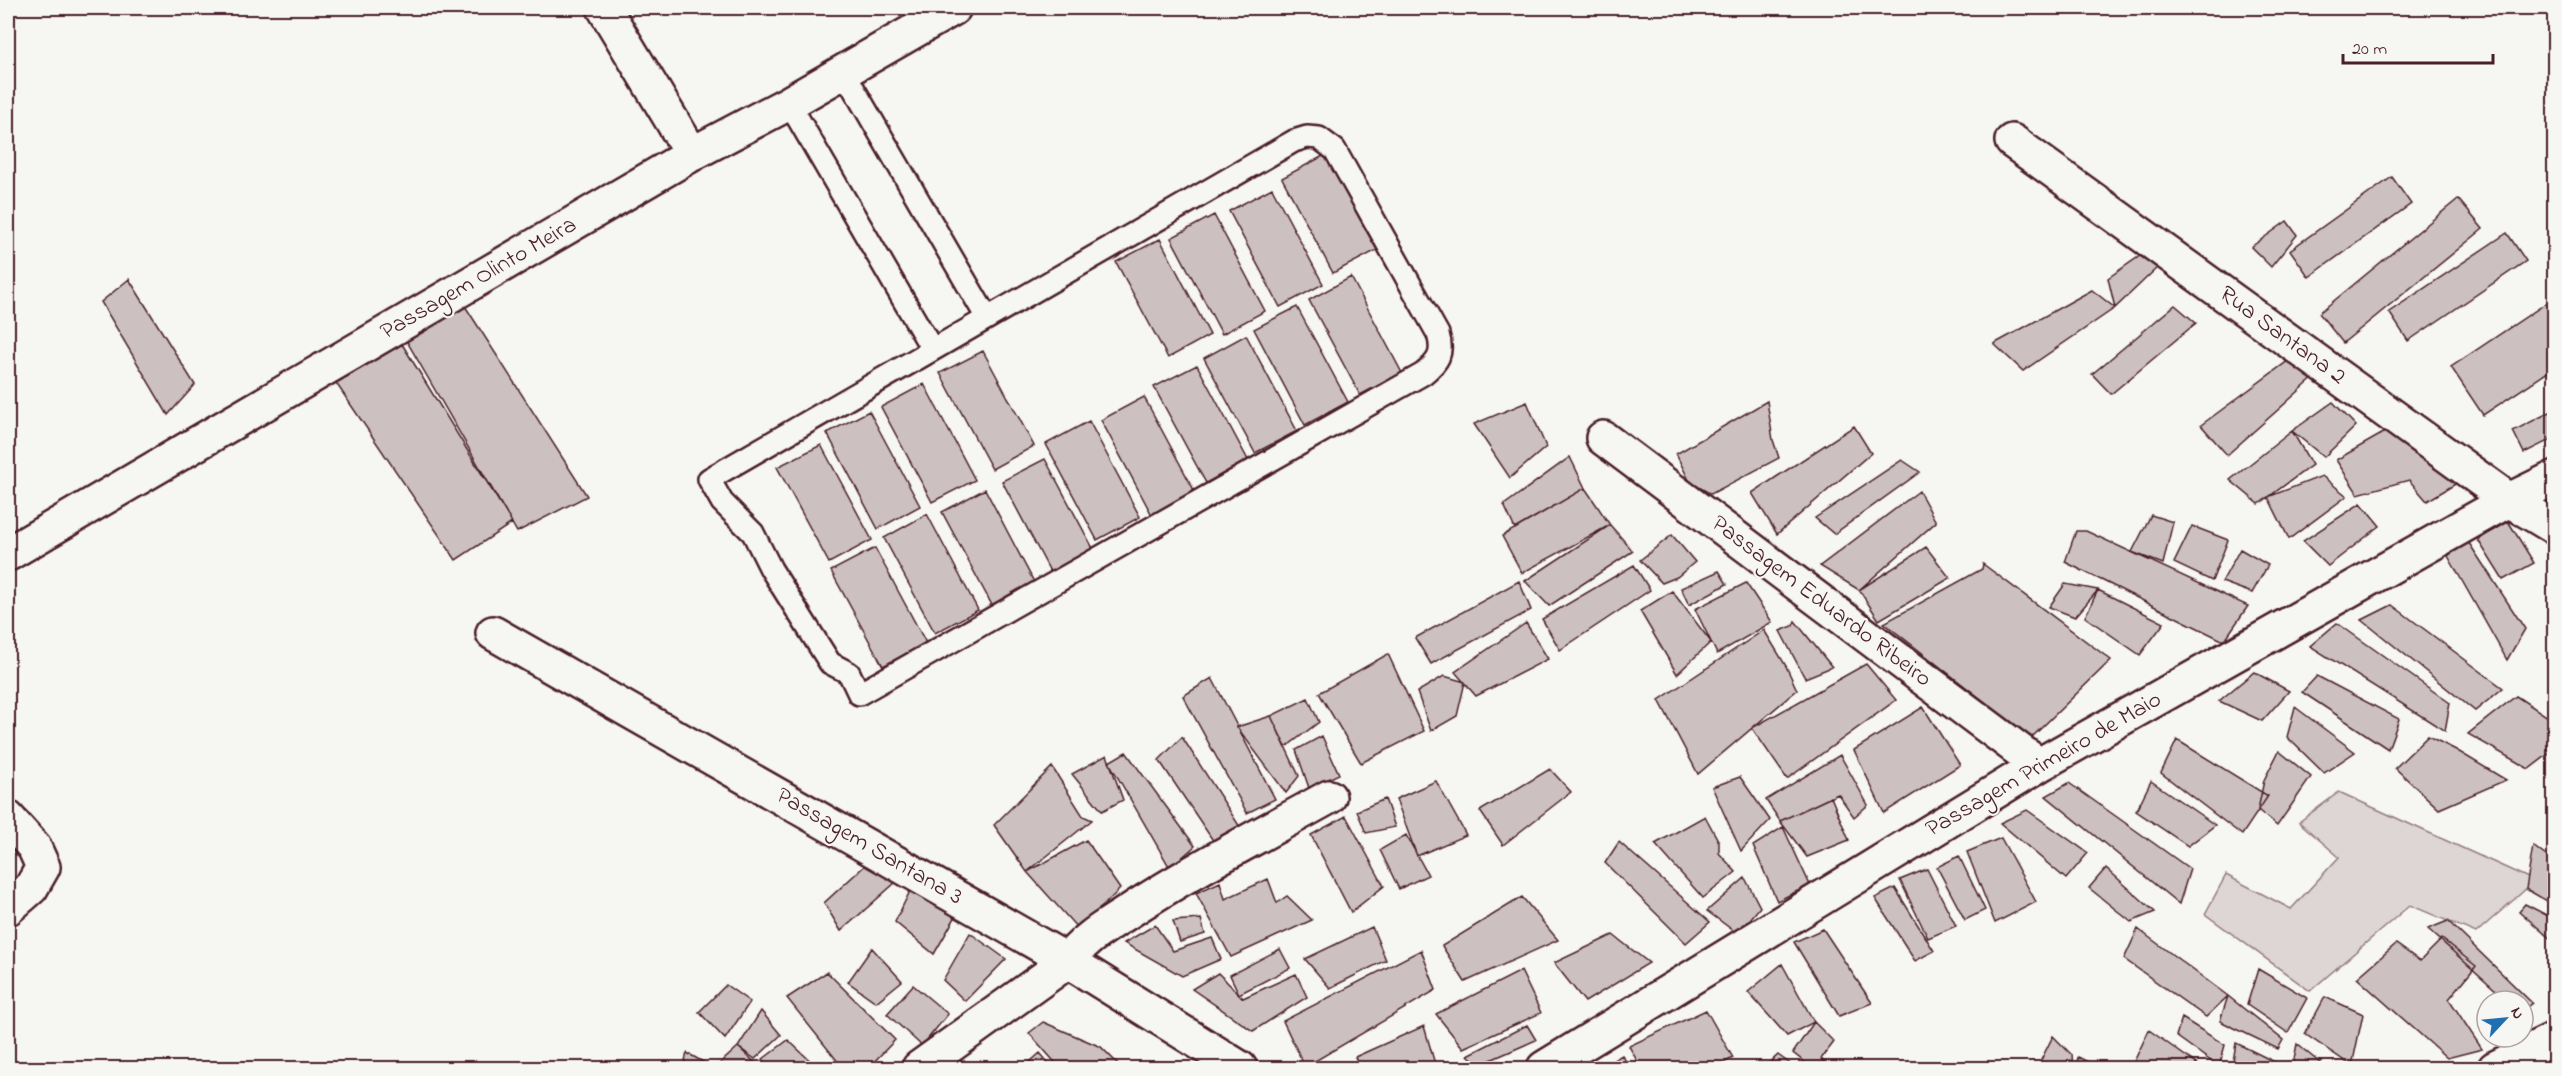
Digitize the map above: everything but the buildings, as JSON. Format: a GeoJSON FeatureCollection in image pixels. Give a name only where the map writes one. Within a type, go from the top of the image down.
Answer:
{"type":"FeatureCollection","features":[{"type":"Feature","properties":{"kind":"street"},"geometry":{"type":"LineString","coordinates":[[604,8],[692,154]]}},
{"type":"Feature","properties":{"kind":"street","name":"Passagem Olinto Meira"},"geometry":{"type":"LineString","coordinates":[[8,554],[692,154],[789,104],[954,8]]}},
{"type":"Feature","properties":{"kind":"street","name":"Rua Santana 2"},"geometry":{"type":"LineString","coordinates":[[2012,141],[2509,500],[2554,527]]}},
{"type":"Feature","properties":{"kind":"street","name":"Passagem Eduardo Ribeiro"},"geometry":{"type":"LineString","coordinates":[[1603,438],[2039,765]]}},
{"type":"Feature","properties":{"kind":"street","name":"Passagem Primeiro de Maio"},"geometry":{"type":"LineString","coordinates":[[1544,1068],[2039,765],[2509,500],[2554,478]]}},
{"type":"Feature","properties":{"kind":"street","name":"Passagem Santana 3"},"geometry":{"type":"LineString","coordinates":[[493,633],[1068,961],[1240,1068]]}},
{"type":"Feature","properties":{"kind":"street"},"geometry":{"type":"LineString","coordinates":[[919,1068],[1068,961],[1075,951],[1157,893],[1329,797]]}},
{"type":"Feature","properties":{"kind":"street"},"geometry":{"type":"LineString","coordinates":[[8,818],[34,847],[43,867],[31,888],[8,908]]}},
{"type":"Feature","properties":{"kind":"street"},"geometry":{"type":"LineString","coordinates":[[2495,1068],[2554,1039]]}},
{"type":"Feature","properties":{"kind":"lane"},"geometry":{"type":"LineString","coordinates":[[844,72],[987,318]]}},
{"type":"Feature","properties":{"kind":"lane"},"geometry":{"type":"LineString","coordinates":[[789,104],[932,349]]}},
{"type":"Feature","properties":{"kind":"lane"},"geometry":{"type":"LineString","coordinates":[[1307,137],[1319,138],[1335,150],[1438,334],[1442,346],[1441,355],[1436,364],[1423,374],[860,694],[849,673],[830,663],[771,569],[753,533],[722,502],[709,478],[932,349],[1294,141],[1307,137]]}},
{"type":"Feature","properties":{"kind":"shaded area"},"geometry":{"type":"Polygon","coordinates":[[[2339,792],[2535,881],[2476,933],[2410,905],[2310,991],[2205,914],[2226,875],[2291,909],[2339,857],[2299,822],[2339,792]]]}}]}
